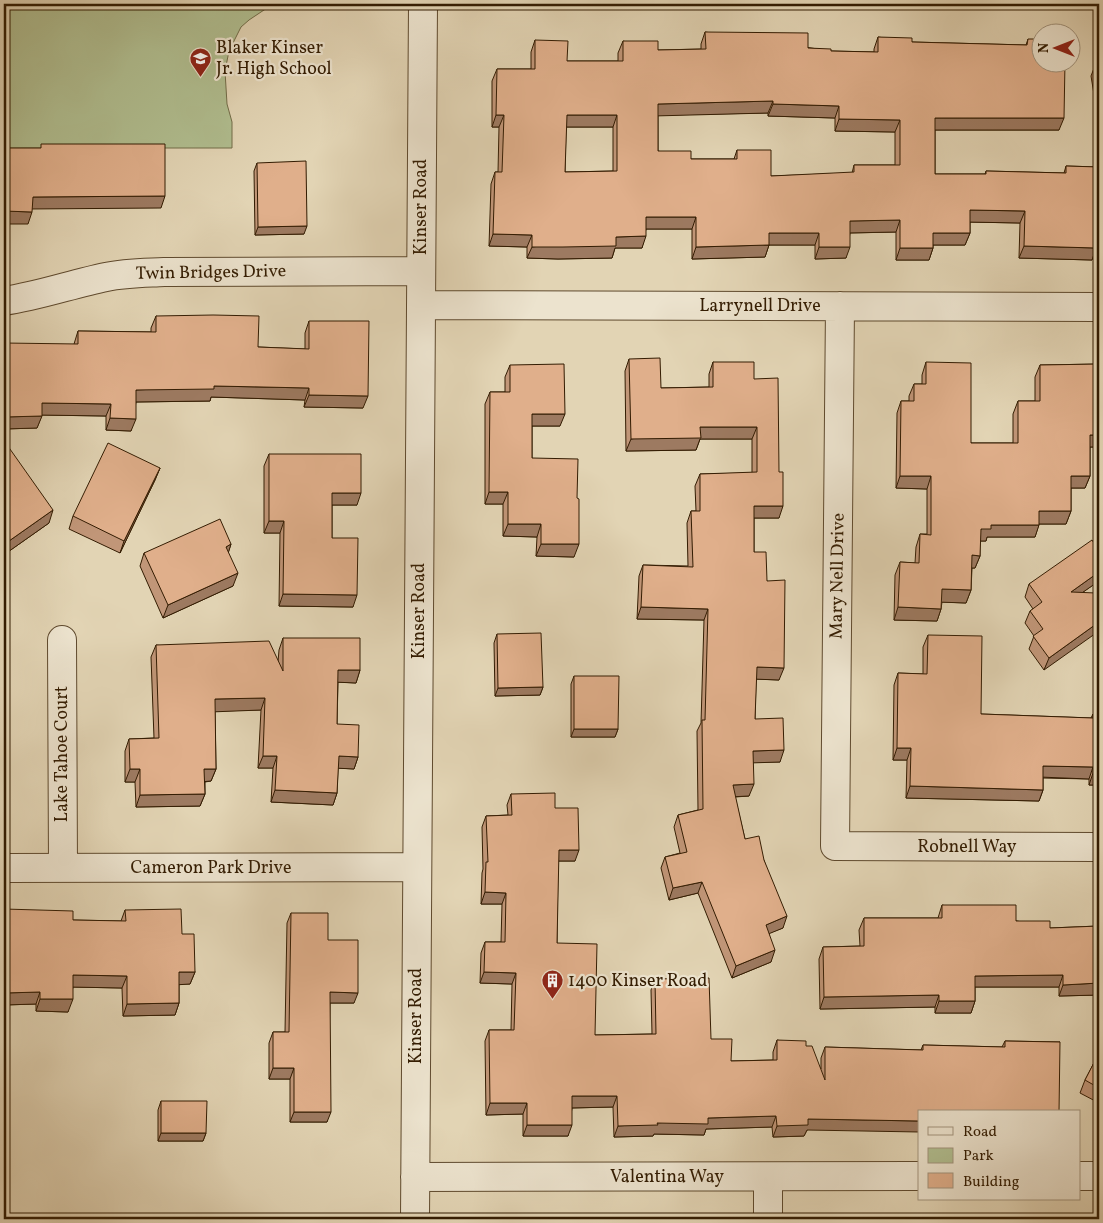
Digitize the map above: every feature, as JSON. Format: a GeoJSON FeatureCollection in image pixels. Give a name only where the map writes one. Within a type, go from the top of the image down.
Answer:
{"type":"FeatureCollection","features":[{"type":"Feature","properties":{"kind":"street","name":"Kinser Road"},"geometry":{"type":"LineString","coordinates":[[415,1219],[422,4]]}},
{"type":"Feature","properties":{"kind":"street","name":"Twin Bridges Drive"},"geometry":{"type":"LineString","coordinates":[[4,301],[107,277],[135,273],[421,271]]}},
{"type":"Feature","properties":{"kind":"street","name":"Larrynell Drive"},"geometry":{"type":"LineString","coordinates":[[421,305],[1099,308]]}},
{"type":"Feature","properties":{"kind":"street","name":"Mary Nell Drive"},"geometry":{"type":"LineString","coordinates":[[835,846],[840,306]]}},
{"type":"Feature","properties":{"kind":"street","name":"Lake Tahoe Court"},"geometry":{"type":"LineString","coordinates":[[62,640],[63,868]]}},
{"type":"Feature","properties":{"kind":"street","name":"Robnell Way"},"geometry":{"type":"LineString","coordinates":[[835,846],[1099,848]]}},
{"type":"Feature","properties":{"kind":"street","name":"Cameron Park Drive"},"geometry":{"type":"LineString","coordinates":[[4,868],[417,867]]}},
{"type":"Feature","properties":{"kind":"street","name":"Valentina Way"},"geometry":{"type":"LineString","coordinates":[[415,1177],[918,1176]]}},
{"type":"Feature","properties":{"kind":"street"},"geometry":{"type":"LineString","coordinates":[[1080,1176],[1099,1176]]}},
{"type":"Feature","properties":{"kind":"street"},"geometry":{"type":"LineString","coordinates":[[768,1177],[768,1219]]}},
{"type":"Feature","properties":{"kind":"green space"},"geometry":{"type":"Polygon","coordinates":[[[4,4],[273,4],[241,27],[229,51],[225,71],[227,104],[232,122],[232,148],[4,148],[4,4]]]}},
{"type":"Feature","properties":{"kind":"building"},"geometry":{"type":"Polygon","coordinates":[[[705,32],[808,33],[808,48],[831,49],[831,51],[878,52],[878,37],[912,38],[912,42],[1027,45],[1028,39],[1030,39],[1030,72],[1065,72],[1064,118],[935,118],[935,174],[986,174],[986,171],[1066,173],[1066,166],[1099,167],[1099,224],[1096,224],[1096,248],[1024,246],[1025,211],[970,210],[970,233],[933,233],[933,248],[900,248],[900,220],[850,221],[850,247],[819,247],[819,233],[769,233],[769,245],[696,247],[696,217],[646,217],[646,236],[616,237],[616,246],[532,247],[532,235],[493,234],[495,172],[502,172],[504,115],[496,115],[497,69],[535,69],[535,40],[568,41],[567,61],[623,61],[623,41],[658,41],[658,50],[706,49],[705,32]],[[773,101],[658,104],[658,151],[691,151],[691,159],[737,159],[737,150],[771,150],[771,176],[854,172],[854,165],[900,165],[900,120],[839,119],[839,106],[773,104],[773,101]],[[567,115],[565,172],[617,171],[617,115],[567,115]]]}},
{"type":"Feature","properties":{"kind":"building"},"geometry":{"type":"Polygon","coordinates":[[[1096,63],[1099,63],[1099,85],[1096,63]]]}},
{"type":"Feature","properties":{"kind":"building"},"geometry":{"type":"Polygon","coordinates":[[[41,144],[165,144],[165,196],[33,197],[32,212],[4,211],[4,148],[41,148],[41,144]]]}},
{"type":"Feature","properties":{"kind":"building"},"geometry":{"type":"Polygon","coordinates":[[[306,161],[307,226],[258,227],[257,163],[306,161]]]}},
{"type":"Feature","properties":{"kind":"building"},"geometry":{"type":"Polygon","coordinates":[[[156,316],[259,316],[258,347],[309,349],[309,321],[369,321],[368,396],[309,395],[309,388],[214,386],[214,389],[136,390],[136,419],[110,418],[111,404],[42,403],[42,416],[4,417],[4,343],[78,344],[78,331],[156,332],[156,316]]]}},
{"type":"Feature","properties":{"kind":"building"},"geometry":{"type":"Polygon","coordinates":[[[660,358],[661,388],[713,387],[713,362],[754,362],[754,379],[778,378],[779,472],[783,472],[783,506],[754,506],[754,552],[766,552],[767,581],[785,580],[784,668],[757,667],[755,719],[783,718],[784,750],[753,751],[754,784],[733,785],[745,839],[759,836],[764,860],[787,916],[766,925],[775,950],[736,966],[702,882],[673,888],[665,857],[687,852],[678,815],[703,809],[702,720],[705,720],[708,609],[641,607],[643,565],[693,567],[691,511],[700,511],[700,474],[757,472],[757,427],[700,427],[701,438],[631,439],[629,359],[660,358]]]}},
{"type":"Feature","properties":{"kind":"building"},"geometry":{"type":"Polygon","coordinates":[[[926,362],[971,363],[971,443],[1018,443],[1018,401],[1040,401],[1040,365],[1099,364],[1099,435],[1090,435],[1090,476],[1071,476],[1071,511],[1039,511],[1039,525],[991,525],[991,529],[981,529],[980,556],[972,555],[971,590],[942,589],[941,609],[898,607],[900,562],[919,563],[920,534],[931,535],[931,476],[900,476],[901,401],[914,401],[914,384],[926,384],[926,362]]]}},
{"type":"Feature","properties":{"kind":"building"},"geometry":{"type":"Polygon","coordinates":[[[564,364],[565,414],[532,414],[532,458],[578,459],[579,544],[541,544],[541,524],[508,524],[508,492],[489,492],[490,392],[510,392],[510,365],[564,364]]]}},
{"type":"Feature","properties":{"kind":"building"},"geometry":{"type":"Polygon","coordinates":[[[5,442],[53,510],[9,541],[4,534],[5,442]]]}},
{"type":"Feature","properties":{"kind":"building"},"geometry":{"type":"Polygon","coordinates":[[[108,443],[160,468],[124,541],[73,516],[108,443]]]}},
{"type":"Feature","properties":{"kind":"building"},"geometry":{"type":"Polygon","coordinates":[[[269,454],[361,454],[361,493],[332,493],[332,538],[358,538],[357,595],[283,594],[284,521],[269,521],[269,454]]]}},
{"type":"Feature","properties":{"kind":"building"},"geometry":{"type":"Polygon","coordinates":[[[220,519],[231,544],[226,547],[238,573],[168,605],[144,553],[220,519]]]}},
{"type":"Feature","properties":{"kind":"building"},"geometry":{"type":"Polygon","coordinates":[[[1092,540],[1099,551],[1099,572],[1071,592],[1096,593],[1099,598],[1099,622],[1049,658],[1033,636],[1043,629],[1030,611],[1042,602],[1029,584],[1092,540]]]}},
{"type":"Feature","properties":{"kind":"building"},"geometry":{"type":"Polygon","coordinates":[[[541,633],[543,687],[498,688],[497,634],[541,633]]]}},
{"type":"Feature","properties":{"kind":"building"},"geometry":{"type":"Polygon","coordinates":[[[928,635],[982,636],[981,714],[1093,718],[1093,714],[1099,714],[1099,773],[1093,773],[1093,767],[1043,766],[1043,790],[910,786],[911,748],[897,748],[898,673],[927,674],[928,635]]]}},
{"type":"Feature","properties":{"kind":"building"},"geometry":{"type":"Polygon","coordinates":[[[283,638],[360,638],[360,670],[338,670],[337,724],[359,725],[358,757],[339,756],[337,793],[275,790],[277,756],[263,756],[265,698],[215,699],[216,769],[204,769],[205,794],[140,795],[140,769],[130,769],[129,739],[159,738],[156,645],[269,641],[283,671],[283,638]]]}},
{"type":"Feature","properties":{"kind":"building"},"geometry":{"type":"Polygon","coordinates":[[[574,676],[619,676],[618,729],[574,729],[574,676]]]}},
{"type":"Feature","properties":{"kind":"building"},"geometry":{"type":"Polygon","coordinates":[[[4,733],[6,733],[8,790],[4,790],[4,733]]]}},
{"type":"Feature","properties":{"kind":"building"},"geometry":{"type":"Polygon","coordinates":[[[555,793],[555,808],[578,808],[579,850],[559,850],[557,943],[597,944],[595,1035],[656,1034],[655,979],[709,978],[711,1039],[732,1039],[731,1061],[777,1060],[777,1040],[806,1041],[806,1046],[812,1046],[825,1080],[825,1047],[923,1050],[923,1045],[1005,1047],[1005,1041],[1060,1042],[1059,1110],[918,1110],[918,1121],[808,1119],[808,1125],[777,1126],[776,1116],[708,1118],[708,1124],[657,1123],[658,1125],[618,1126],[617,1096],[572,1096],[572,1125],[527,1125],[527,1103],[490,1103],[489,1030],[514,1030],[516,973],[484,972],[485,942],[505,942],[506,893],[485,892],[486,862],[488,862],[486,816],[512,815],[511,794],[555,793]]]}},
{"type":"Feature","properties":{"kind":"building"},"geometry":{"type":"Polygon","coordinates":[[[942,905],[1016,905],[1016,921],[1050,921],[1050,928],[1099,926],[1099,983],[1063,985],[1063,975],[975,976],[975,1001],[939,1001],[939,995],[824,997],[823,947],[864,946],[864,918],[942,918],[942,905]]]}},
{"type":"Feature","properties":{"kind":"building"},"geometry":{"type":"Polygon","coordinates":[[[4,909],[73,911],[73,920],[126,921],[125,910],[181,909],[182,934],[194,934],[195,972],[179,972],[179,1003],[127,1004],[127,976],[73,975],[73,999],[40,999],[40,992],[4,993],[4,909]]]}},
{"type":"Feature","properties":{"kind":"building"},"geometry":{"type":"Polygon","coordinates":[[[291,913],[328,913],[328,940],[358,940],[358,993],[330,992],[331,1112],[294,1112],[294,1068],[273,1068],[273,1032],[289,1032],[291,913]]]}},
{"type":"Feature","properties":{"kind":"building"},"geometry":{"type":"Polygon","coordinates":[[[1099,1053],[1099,1088],[1085,1080],[1099,1053]]]}},
{"type":"Feature","properties":{"kind":"building"},"geometry":{"type":"Polygon","coordinates":[[[161,1101],[207,1101],[206,1133],[161,1133],[161,1101]]]}},
{"type":"Feature","properties":{"kind":"place","name":"Blaker Kinser Jr. High School"},"geometry":{"type":"Point","coordinates":[200,77]}},
{"type":"Feature","properties":{"kind":"place","name":"1400 Kinser Road"},"geometry":{"type":"Point","coordinates":[552,1000]}}]}
